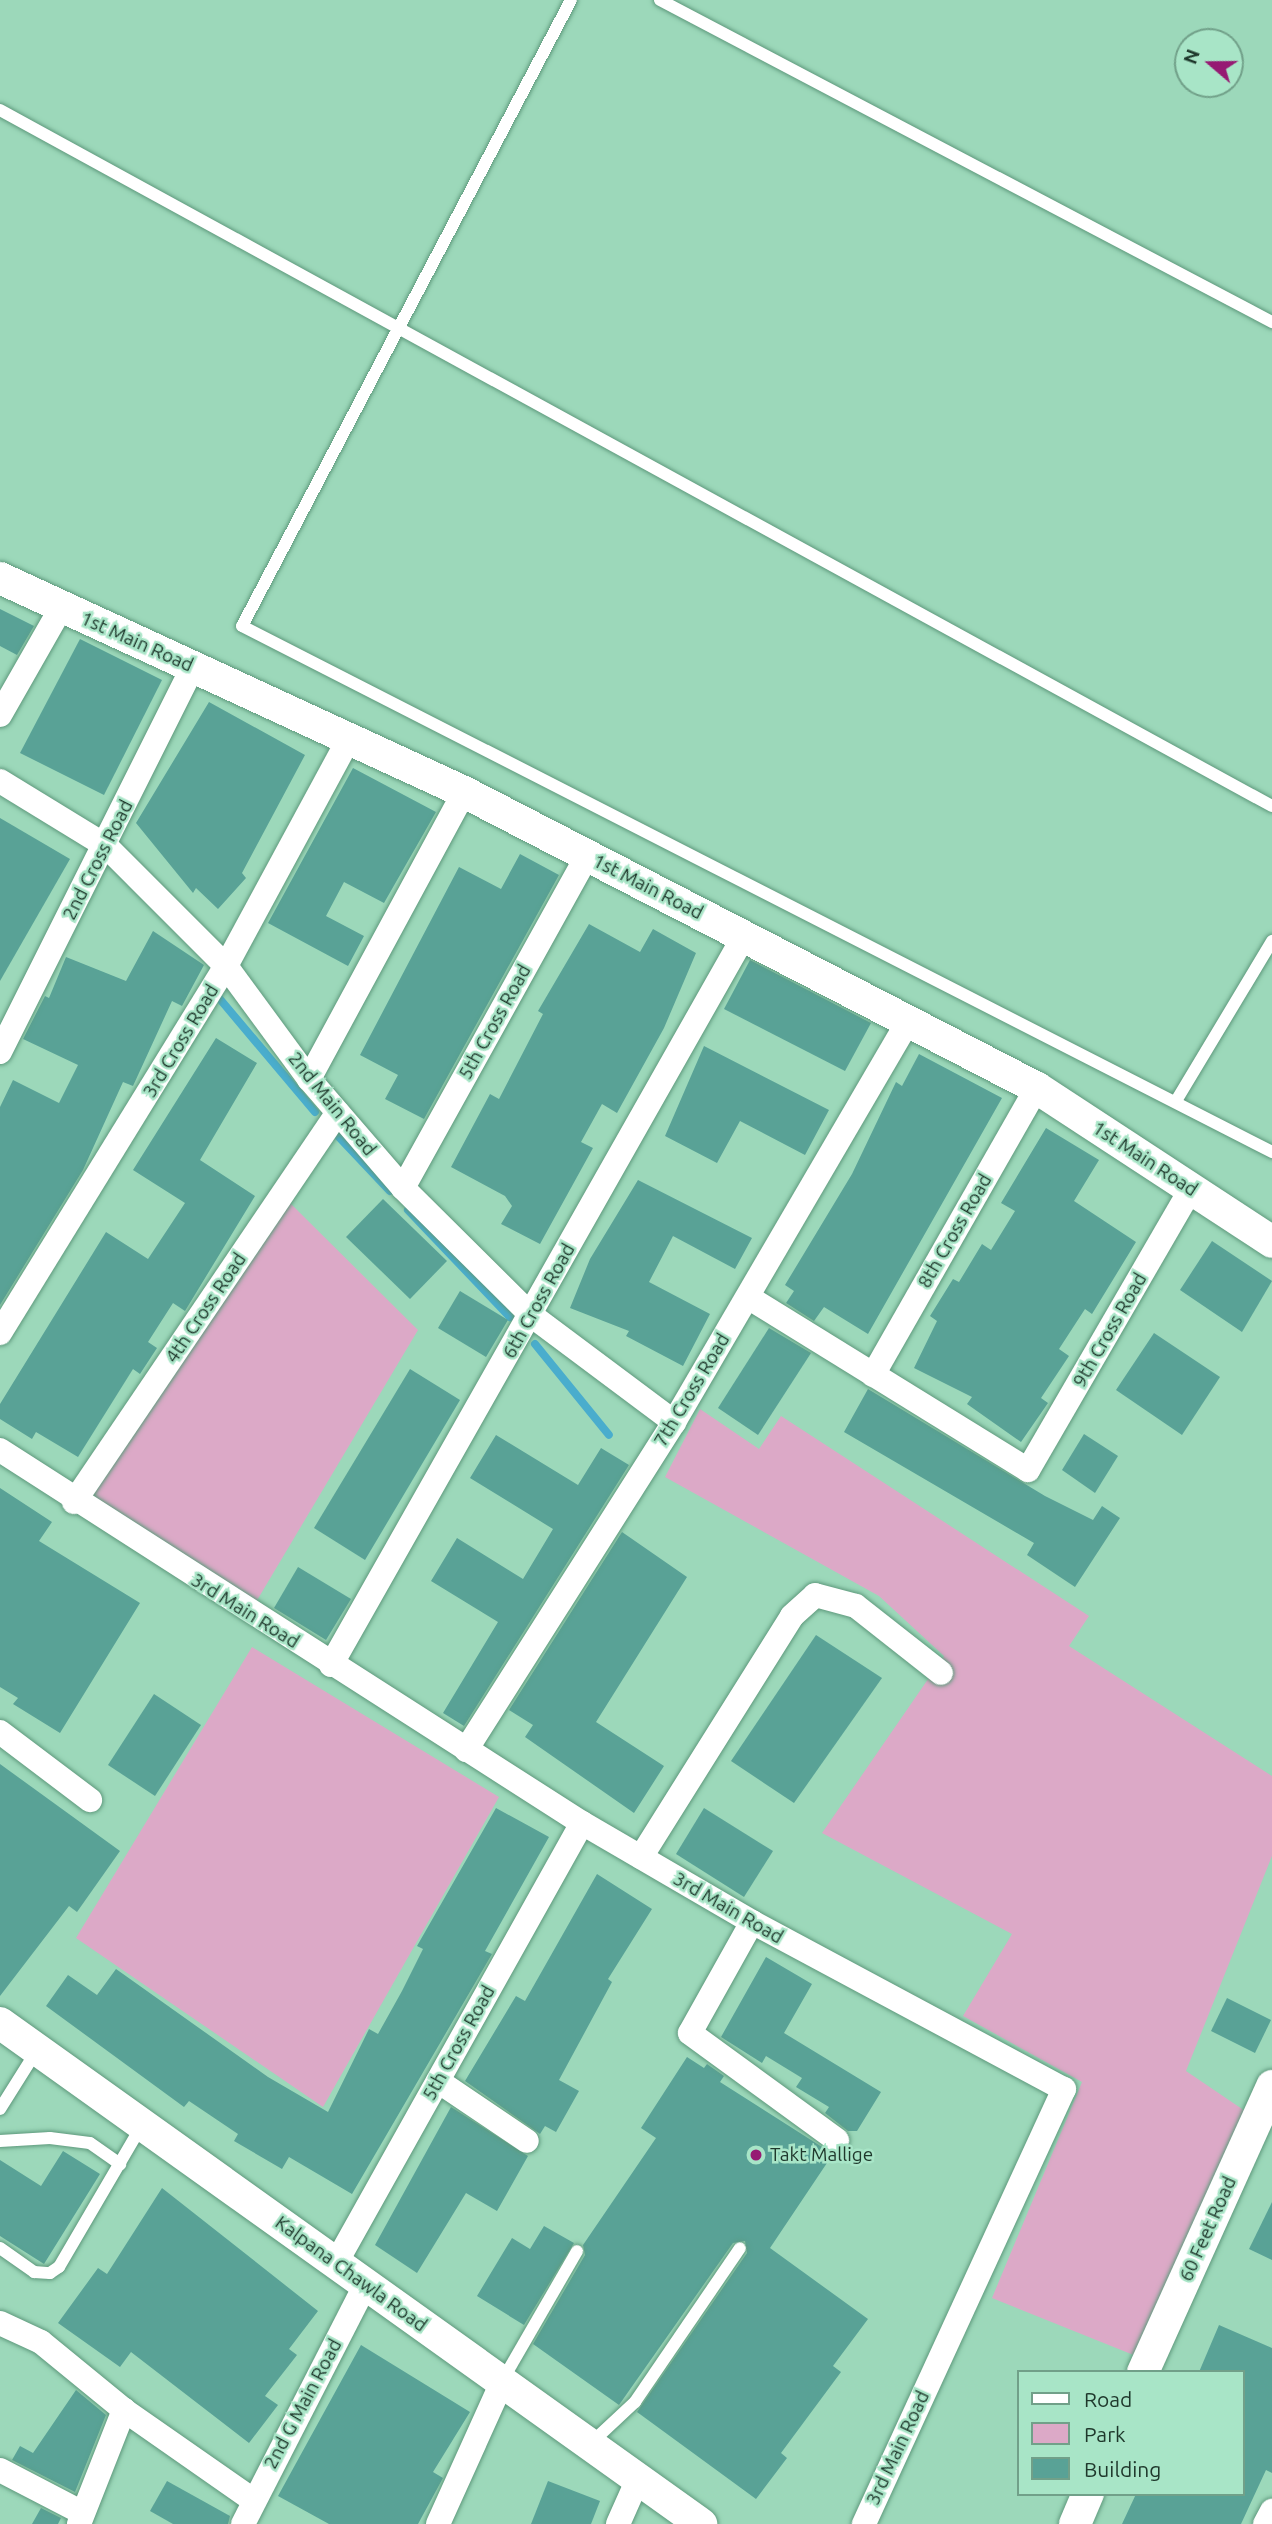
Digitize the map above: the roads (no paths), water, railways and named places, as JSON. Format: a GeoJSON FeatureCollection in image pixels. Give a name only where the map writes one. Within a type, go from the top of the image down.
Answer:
{"type":"FeatureCollection","features":[{"type":"Feature","properties":{"kind":"street","name":"1st Main Road"},"geometry":{"type":"LineString","coordinates":[[0,578],[464,792],[744,936],[907,1024],[1037,1087],[1272,1242]]}},
{"type":"Feature","properties":{"kind":"street"},"geometry":{"type":"LineString","coordinates":[[0,715],[61,608]]}},
{"type":"Feature","properties":{"kind":"street","name":"2nd Cross Road"},"geometry":{"type":"LineString","coordinates":[[0,1052],[194,667]]}},
{"type":"Feature","properties":{"kind":"street","name":"3rd Cross Road"},"geometry":{"type":"LineString","coordinates":[[0,1333],[226,966],[348,740]]}},
{"type":"Feature","properties":{"kind":"street","name":"2nd Main Road"},"geometry":{"type":"LineString","coordinates":[[0,781],[106,846],[226,966],[309,1079],[403,1188],[531,1315],[674,1422]]}},
{"type":"Feature","properties":{"kind":"street"},"geometry":{"type":"LineString","coordinates":[[309,1079],[464,792]]}},
{"type":"Feature","properties":{"kind":"street","name":"5th Cross Road"},"geometry":{"type":"LineString","coordinates":[[403,1188],[587,856]]}},
{"type":"Feature","properties":{"kind":"street","name":"6th Cross Road"},"geometry":{"type":"LineString","coordinates":[[331,1665],[744,936]]}},
{"type":"Feature","properties":{"kind":"street","name":"7th Cross Road"},"geometry":{"type":"LineString","coordinates":[[466,1750],[674,1422],[907,1024]]}},
{"type":"Feature","properties":{"kind":"street","name":"8th Cross Road"},"geometry":{"type":"LineString","coordinates":[[873,1374],[1037,1087]]}},
{"type":"Feature","properties":{"kind":"street","name":"4th Cross Road"},"geometry":{"type":"LineString","coordinates":[[75,1502],[337,1113]]}},
{"type":"Feature","properties":{"kind":"street","name":"9th Cross Road"},"geometry":{"type":"LineString","coordinates":[[873,1374],[1028,1470],[1191,1189]]}},
{"type":"Feature","properties":{"kind":"street"},"geometry":{"type":"LineString","coordinates":[[748,1297],[873,1374]]}},
{"type":"Feature","properties":{"kind":"street","name":"3rd Main Road"},"geometry":{"type":"LineString","coordinates":[[0,1450],[75,1502],[582,1824],[752,1922],[1064,2089],[863,2524]]}},
{"type":"Feature","properties":{"kind":"street"},"geometry":{"type":"LineString","coordinates":[[641,1857],[792,1616],[816,1595],[856,1606],[941,1673]]}},
{"type":"Feature","properties":{"kind":"street"},"geometry":{"type":"LineString","coordinates":[[0,1732],[90,1800]]}},
{"type":"Feature","properties":{"kind":"street","name":"5th Cross Road"},"geometry":{"type":"LineString","coordinates":[[336,2263],[582,1824]]}},
{"type":"Feature","properties":{"kind":"street"},"geometry":{"type":"LineString","coordinates":[[752,1922],[690,2033],[837,2140]]}},
{"type":"Feature","properties":{"kind":"street","name":"Kalpana Chawla Road"},"geometry":{"type":"LineString","coordinates":[[0,2023],[701,2524]]}},
{"type":"Feature","properties":{"kind":"street"},"geometry":{"type":"LineString","coordinates":[[438,2081],[527,2141]]}},
{"type":"Feature","properties":{"kind":"street","name":"60 Feet Road"},"geometry":{"type":"LineString","coordinates":[[1144,2370],[1272,2086]]}},
{"type":"Feature","properties":{"kind":"street","name":"2nd G Main Road"},"geometry":{"type":"LineString","coordinates":[[243,2524],[366,2284]]}},
{"type":"Feature","properties":{"kind":"street"},"geometry":{"type":"LineString","coordinates":[[0,2323],[40,2342],[124,2410],[253,2500]]}},
{"type":"Feature","properties":{"kind":"street"},"geometry":{"type":"LineString","coordinates":[[438,2524],[502,2382]]}},
{"type":"Feature","properties":{"kind":"street"},"geometry":{"type":"LineString","coordinates":[[0,2470],[81,2519],[124,2410]]}},
{"type":"Feature","properties":{"kind":"street"},"geometry":{"type":"LineString","coordinates":[[618,2524],[638,2479]]}},
{"type":"Feature","properties":{"kind":"street"},"geometry":{"type":"LineString","coordinates":[[1074,2524],[1087,2496]]}},
{"type":"Feature","properties":{"kind":"street"},"geometry":{"type":"LineString","coordinates":[[1265,2524],[1272,2511]]}},
{"type":"Feature","properties":{"kind":"lane"},"geometry":{"type":"LineString","coordinates":[[570,0],[242,626],[1272,1152]]}},
{"type":"Feature","properties":{"kind":"lane"},"geometry":{"type":"LineString","coordinates":[[660,0],[1272,322]]}},
{"type":"Feature","properties":{"kind":"lane"},"geometry":{"type":"LineString","coordinates":[[0,110],[1272,806]]}},
{"type":"Feature","properties":{"kind":"lane"},"geometry":{"type":"LineString","coordinates":[[1176,1101],[1272,941]]}},
{"type":"Feature","properties":{"kind":"lane"},"geometry":{"type":"LineString","coordinates":[[0,2109],[37,2049]]}},
{"type":"Feature","properties":{"kind":"lane"},"geometry":{"type":"LineString","coordinates":[[0,2248],[34,2272],[50,2273],[120,2164],[142,2124]]}},
{"type":"Feature","properties":{"kind":"lane"},"geometry":{"type":"LineString","coordinates":[[0,2141],[50,2138],[90,2143],[120,2164]]}},
{"type":"Feature","properties":{"kind":"lane"},"geometry":{"type":"LineString","coordinates":[[590,2445],[635,2402],[740,2248]]}},
{"type":"Feature","properties":{"kind":"lane"},"geometry":{"type":"LineString","coordinates":[[502,2382],[577,2251]]}},
{"type":"Feature","properties":{"kind":"waterway"},"geometry":{"type":"LineString","coordinates":[[219,998],[315,1112]]}},
{"type":"Feature","properties":{"kind":"waterway"},"geometry":{"type":"LineString","coordinates":[[337,1135],[390,1191]]}},
{"type":"Feature","properties":{"kind":"waterway"},"geometry":{"type":"LineString","coordinates":[[408,1210],[510,1317]]}},
{"type":"Feature","properties":{"kind":"waterway"},"geometry":{"type":"LineString","coordinates":[[535,1344],[609,1435]]}},
{"type":"Feature","properties":{"kind":"place","name":"Takt Mallige"},"geometry":{"type":"Point","coordinates":[756,2155]}}]}
